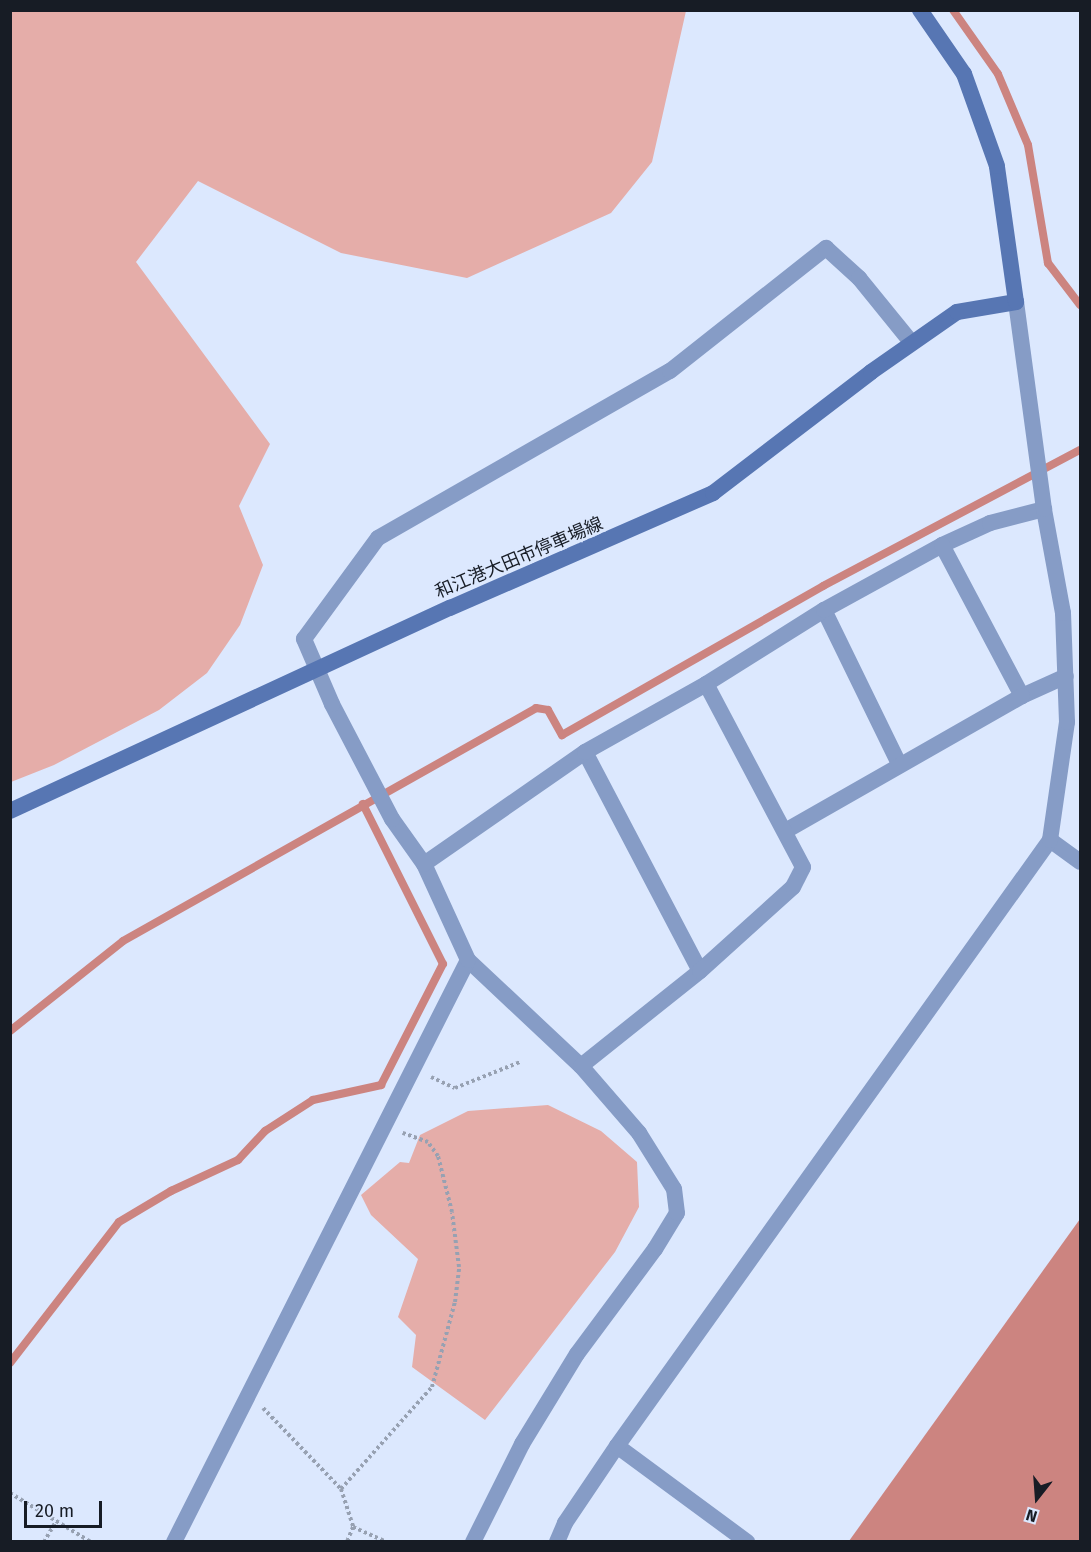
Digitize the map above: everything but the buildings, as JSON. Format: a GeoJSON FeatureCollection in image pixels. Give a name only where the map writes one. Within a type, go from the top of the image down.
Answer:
{"type":"FeatureCollection","features":[{"type":"Feature","properties":{"kind":"main road"},"geometry":{"type":"LineString","coordinates":[[920,10],[964,74],[998,166],[1016,302]]}},
{"type":"Feature","properties":{"kind":"main road","name":"和江港大田市停車場線"},"geometry":{"type":"LineString","coordinates":[[10,811],[318,671],[450,608],[713,493],[911,342],[957,312],[1016,302]]}},
{"type":"Feature","properties":{"kind":"street"},"geometry":{"type":"LineString","coordinates":[[473,1542],[522,1444],[577,1354],[655,1249],[677,1213],[674,1189],[639,1133],[581,1066],[468,960],[424,864],[392,819],[303,639],[378,538],[670,372],[826,248],[859,278],[911,342]]}},
{"type":"Feature","properties":{"kind":"street"},"geometry":{"type":"LineString","coordinates":[[557,1542],[564,1523],[617,1446],[1050,840],[1064,763],[1066,676],[1063,613],[1044,509],[1016,302]]}},
{"type":"Feature","properties":{"kind":"street"},"geometry":{"type":"LineString","coordinates":[[424,864],[585,752],[706,684],[824,610],[942,545],[990,523],[1044,509]]}},
{"type":"Feature","properties":{"kind":"street"},"geometry":{"type":"LineString","coordinates":[[942,545],[1022,696]]}},
{"type":"Feature","properties":{"kind":"street"},"geometry":{"type":"LineString","coordinates":[[824,610],[899,764]]}},
{"type":"Feature","properties":{"kind":"street"},"geometry":{"type":"LineString","coordinates":[[784,831],[1022,696],[1066,676]]}},
{"type":"Feature","properties":{"kind":"street"},"geometry":{"type":"LineString","coordinates":[[581,1066],[700,971],[793,887],[803,867],[706,684]]}},
{"type":"Feature","properties":{"kind":"street"},"geometry":{"type":"LineString","coordinates":[[585,752],[700,971]]}},
{"type":"Feature","properties":{"kind":"street"},"geometry":{"type":"LineString","coordinates":[[1050,840],[1080,862]]}},
{"type":"Feature","properties":{"kind":"street"},"geometry":{"type":"LineString","coordinates":[[174,1542],[468,960]]}},
{"type":"Feature","properties":{"kind":"street"},"geometry":{"type":"LineString","coordinates":[[617,1446],[747,1542]]}},
{"type":"Feature","properties":{"kind":"path"},"geometry":{"type":"LineString","coordinates":[[413,1069],[455,1088],[520,1062]]}},
{"type":"Feature","properties":{"kind":"path"},"geometry":{"type":"LineString","coordinates":[[341,1489],[432,1387],[455,1302],[459,1267],[452,1212],[438,1156],[428,1142],[385,1126]]}},
{"type":"Feature","properties":{"kind":"path"},"geometry":{"type":"LineString","coordinates":[[250,1395],[341,1489],[353,1527],[347,1542]]}},
{"type":"Feature","properties":{"kind":"path"},"geometry":{"type":"LineString","coordinates":[[10,1493],[91,1542]]}},
{"type":"Feature","properties":{"kind":"path"},"geometry":{"type":"LineString","coordinates":[[44,1542],[56,1521]]}},
{"type":"Feature","properties":{"kind":"path"},"geometry":{"type":"LineString","coordinates":[[353,1527],[386,1542]]}},
{"type":"Feature","properties":{"kind":"shaded area"},"geometry":{"type":"Polygon","coordinates":[[[11,10],[686,11],[652,162],[611,213],[467,278],[341,253],[198,181],[136,262],[270,444],[239,506],[263,565],[240,625],[207,673],[159,710],[54,765],[11,782],[11,10]]]}},
{"type":"Feature","properties":{"kind":"shaded area"},"geometry":{"type":"Polygon","coordinates":[[[548,1105],[601,1131],[637,1162],[639,1207],[615,1252],[485,1420],[412,1367],[416,1335],[398,1317],[418,1259],[371,1215],[361,1195],[400,1162],[409,1163],[420,1135],[468,1111],[548,1105]]]}},
{"type":"Feature","properties":{"kind":"shaded area"},"geometry":{"type":"Polygon","coordinates":[[[1080,1219],[1080,1541],[849,1541],[1080,1219]]]}},
{"type":"Feature","properties":{"kind":"waterway"},"geometry":{"type":"LineString","coordinates":[[953,10],[998,74],[1028,145],[1048,263],[1080,305]]}},
{"type":"Feature","properties":{"kind":"waterway"},"geometry":{"type":"LineString","coordinates":[[10,1031],[123,941],[536,708],[548,710],[562,735],[823,586],[1080,450]]}},
{"type":"Feature","properties":{"kind":"waterway"},"geometry":{"type":"LineString","coordinates":[[10,1363],[119,1222],[171,1191],[238,1160],[265,1131],[313,1100],[381,1085],[443,964],[363,804]]}}]}
